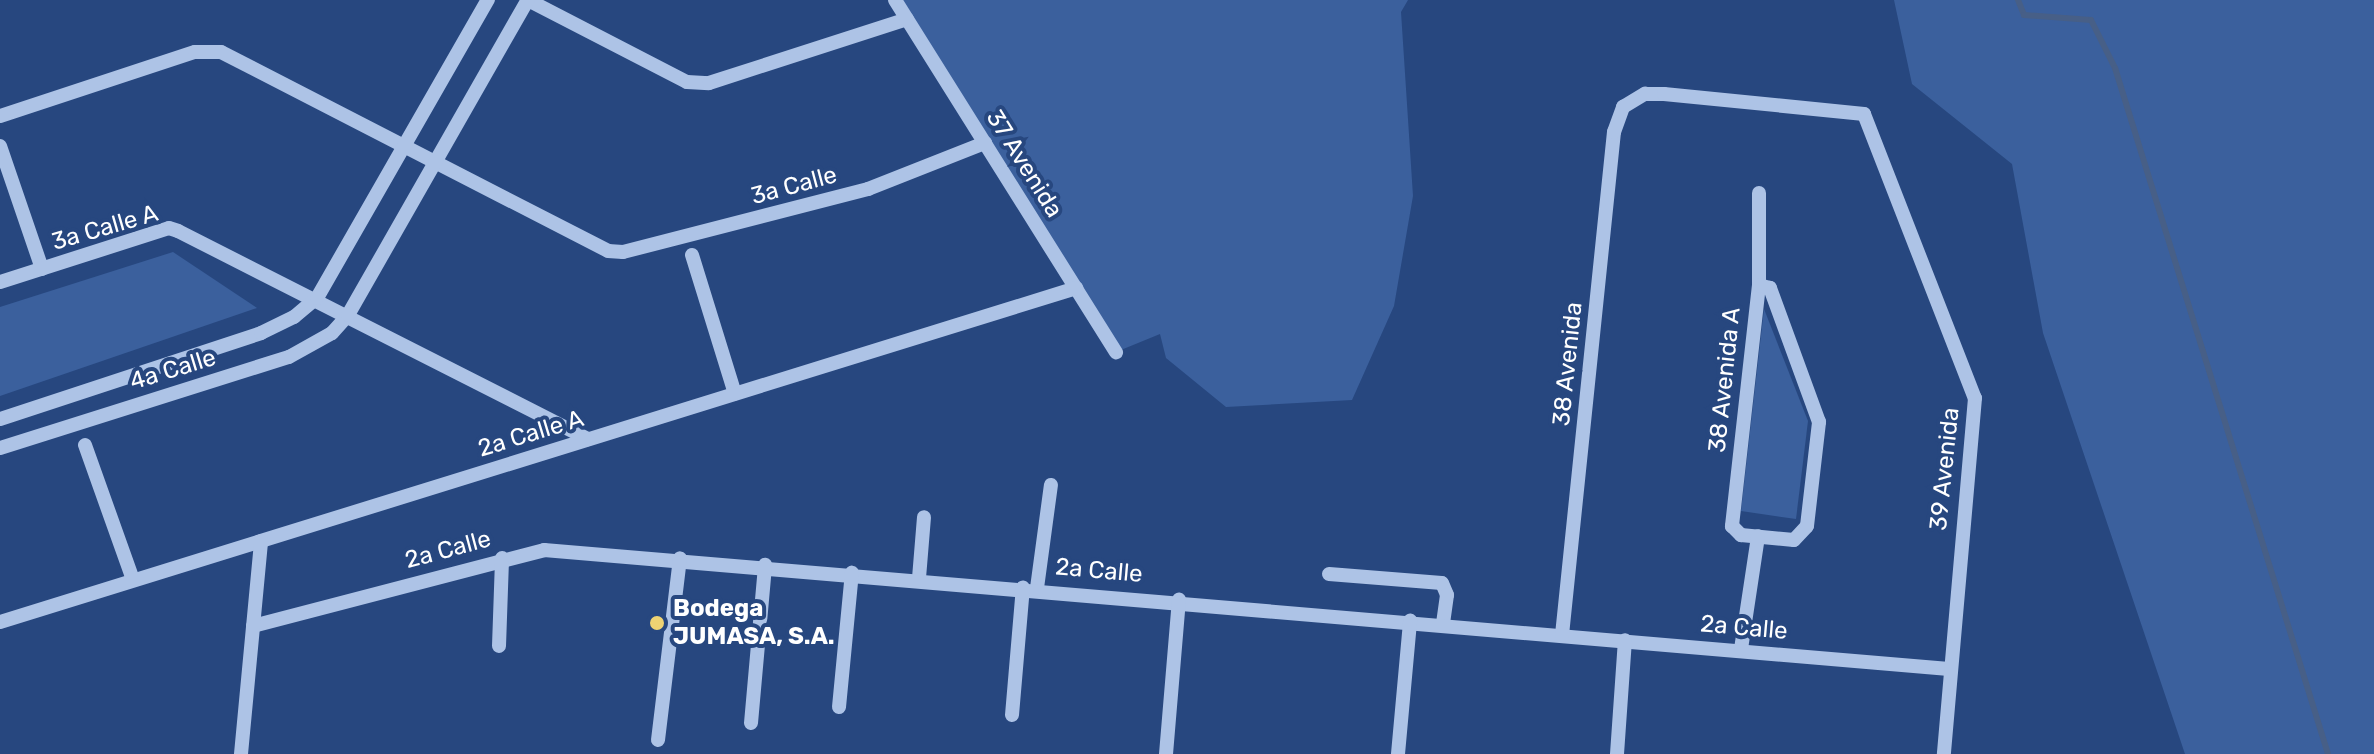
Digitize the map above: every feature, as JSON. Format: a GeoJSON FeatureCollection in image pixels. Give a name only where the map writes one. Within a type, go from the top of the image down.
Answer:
{"type":"FeatureCollection","features":[{"type":"Feature","properties":{"kind":"street"},"geometry":{"type":"LineString","coordinates":[[0,419],[277,327],[317,298],[488,0]]}},
{"type":"Feature","properties":{"kind":"street"},"geometry":{"type":"LineString","coordinates":[[348,315],[528,0],[669,75],[709,83],[907,19]]}},
{"type":"Feature","properties":{"kind":"street","name":"37 Avenida"},"geometry":{"type":"LineString","coordinates":[[895,0],[1116,352]]}},
{"type":"Feature","properties":{"kind":"street"},"geometry":{"type":"LineString","coordinates":[[0,116],[208,49],[235,57],[434,161]]}},
{"type":"Feature","properties":{"kind":"street","name":"39 Avenida"},"geometry":{"type":"LineString","coordinates":[[1629,101],[1664,94],[1864,114],[1975,398],[1944,754]]}},
{"type":"Feature","properties":{"kind":"street","name":"38 Avenida"},"geometry":{"type":"LineString","coordinates":[[1562,635],[1614,132],[1629,101]]}},
{"type":"Feature","properties":{"kind":"street","name":"3a Calle"},"geometry":{"type":"LineString","coordinates":[[434,161],[608,251],[641,250],[868,189],[985,143]]}},
{"type":"Feature","properties":{"kind":"street"},"geometry":{"type":"LineString","coordinates":[[0,146],[42,269]]}},
{"type":"Feature","properties":{"kind":"street"},"geometry":{"type":"LineString","coordinates":[[1759,193],[1759,285]]}},
{"type":"Feature","properties":{"kind":"street","name":"3a Calle A"},"geometry":{"type":"LineString","coordinates":[[0,282],[169,228],[317,298],[588,439]]}},
{"type":"Feature","properties":{"kind":"street"},"geometry":{"type":"LineString","coordinates":[[692,255],[735,394]]}},
{"type":"Feature","properties":{"kind":"street","name":"38 Avenida A"},"geometry":{"type":"LineString","coordinates":[[1767,283],[1819,422],[1805,532],[1794,540],[1758,536],[1736,533],[1732,526],[1759,285],[1767,283]]}},
{"type":"Feature","properties":{"kind":"street","name":"2a Calle A"},"geometry":{"type":"LineString","coordinates":[[0,622],[1076,288]]}},
{"type":"Feature","properties":{"kind":"street","name":"4a Calle"},"geometry":{"type":"LineString","coordinates":[[0,448],[289,357],[332,333],[348,315]]}},
{"type":"Feature","properties":{"kind":"street"},"geometry":{"type":"LineString","coordinates":[[68,397],[77,423]]}},
{"type":"Feature","properties":{"kind":"street"},"geometry":{"type":"LineString","coordinates":[[85,445],[133,580]]}},
{"type":"Feature","properties":{"kind":"street"},"geometry":{"type":"LineString","coordinates":[[1012,715],[1030,587],[1051,485]]}},
{"type":"Feature","properties":{"kind":"street"},"geometry":{"type":"LineString","coordinates":[[919,578],[924,517]]}},
{"type":"Feature","properties":{"kind":"street"},"geometry":{"type":"LineString","coordinates":[[1741,649],[1758,536]]}},
{"type":"Feature","properties":{"kind":"street"},"geometry":{"type":"LineString","coordinates":[[241,754],[261,541]]}},
{"type":"Feature","properties":{"kind":"street","name":"2a Calle"},"geometry":{"type":"LineString","coordinates":[[253,626],[502,558],[544,550],[1030,587],[1949,669]]}},
{"type":"Feature","properties":{"kind":"street"},"geometry":{"type":"LineString","coordinates":[[499,646],[502,558]]}},
{"type":"Feature","properties":{"kind":"street"},"geometry":{"type":"LineString","coordinates":[[658,740],[680,558]]}},
{"type":"Feature","properties":{"kind":"street"},"geometry":{"type":"LineString","coordinates":[[751,723],[765,565]]}},
{"type":"Feature","properties":{"kind":"street"},"geometry":{"type":"LineString","coordinates":[[839,707],[852,573]]}},
{"type":"Feature","properties":{"kind":"street"},"geometry":{"type":"LineString","coordinates":[[1329,574],[1442,583],[1447,595],[1443,624]]}},
{"type":"Feature","properties":{"kind":"street"},"geometry":{"type":"LineString","coordinates":[[1166,754],[1179,600]]}},
{"type":"Feature","properties":{"kind":"street"},"geometry":{"type":"LineString","coordinates":[[1398,754],[1410,621]]}},
{"type":"Feature","properties":{"kind":"street"},"geometry":{"type":"LineString","coordinates":[[1617,754],[1625,640]]}},
{"type":"Feature","properties":{"kind":"shaded area"},"geometry":{"type":"Polygon","coordinates":[[[895,0],[1408,0],[1401,12],[1413,196],[1394,306],[1352,400],[1226,407],[1166,358],[1160,334],[1116,352],[895,0]]]}},
{"type":"Feature","properties":{"kind":"shaded area"},"geometry":{"type":"Polygon","coordinates":[[[1894,0],[2374,0],[2374,754],[2185,754],[2043,333],[2012,164],[1912,84],[1894,0]]]}},
{"type":"Feature","properties":{"kind":"shaded area"},"geometry":{"type":"Polygon","coordinates":[[[173,252],[257,308],[0,396],[0,307],[173,252]]]}},
{"type":"Feature","properties":{"kind":"shaded area"},"geometry":{"type":"Polygon","coordinates":[[[1764,309],[1808,421],[1796,519],[1741,511],[1764,309]]]}},
{"type":"Feature","properties":{"kind":"waterway"},"geometry":{"type":"LineString","coordinates":[[2018,0],[2024,15],[2091,20],[2115,68],[2328,754]]}},
{"type":"Feature","properties":{"kind":"place","name":"Bodega JUMASA, S.A."},"geometry":{"type":"Point","coordinates":[657,623]}}]}
